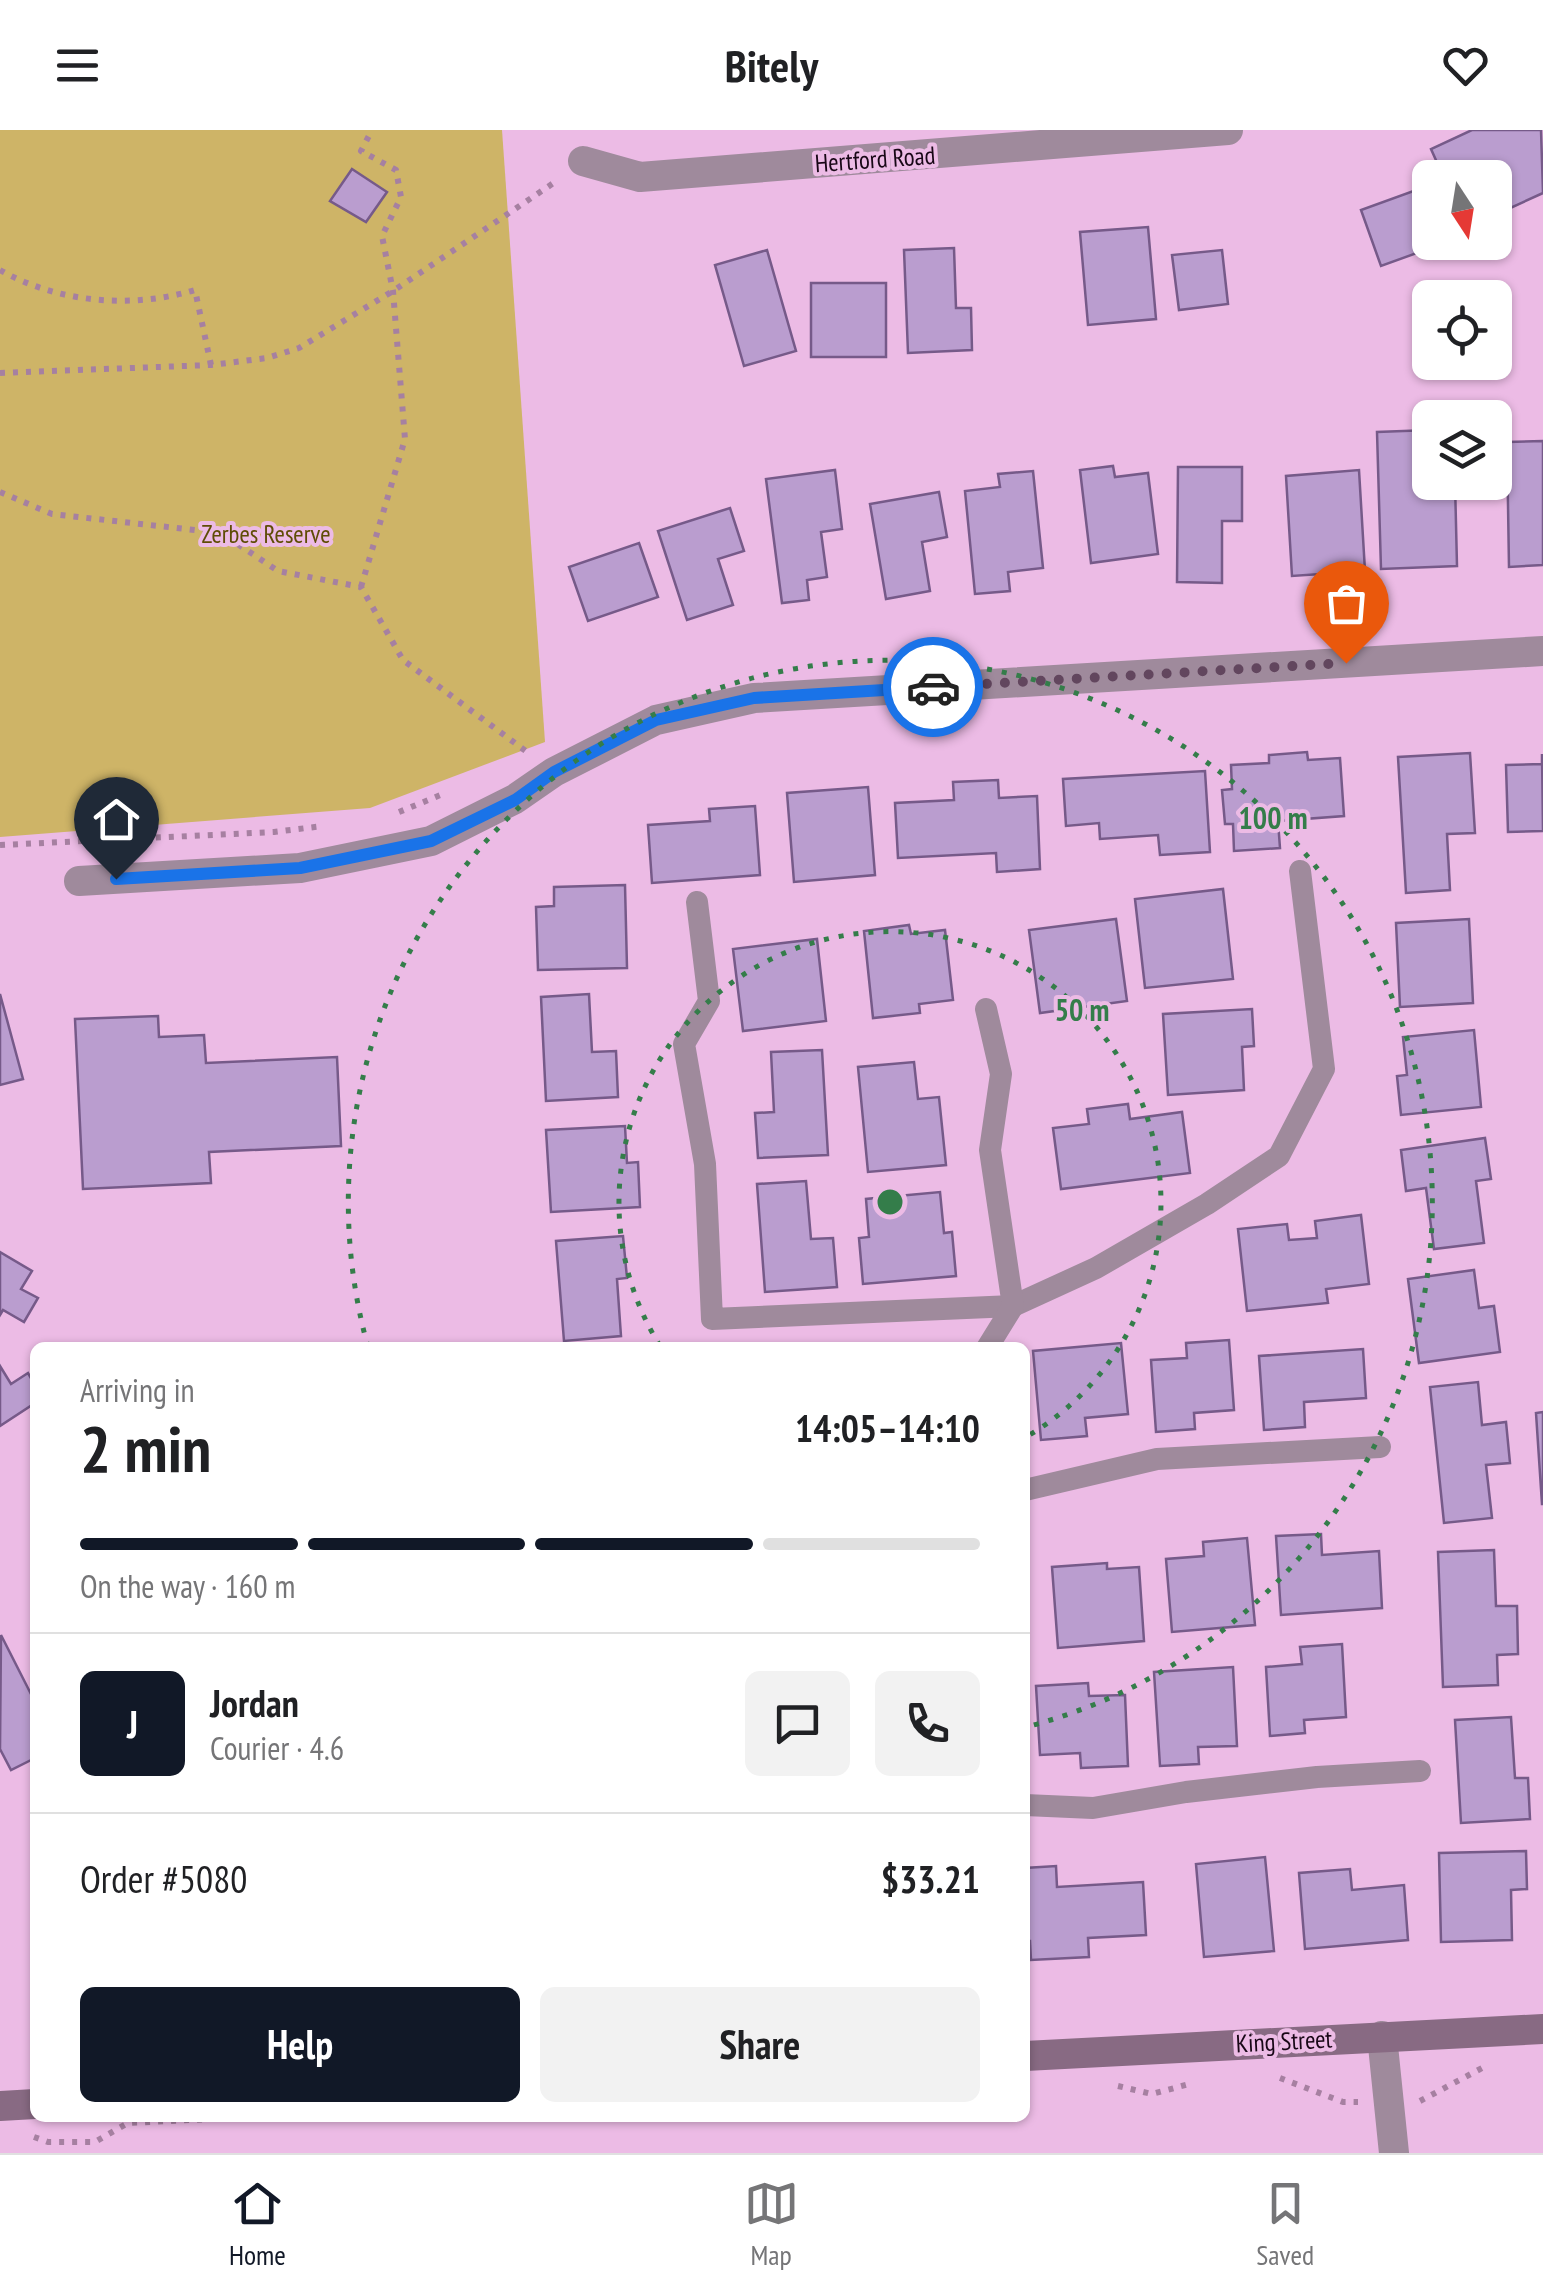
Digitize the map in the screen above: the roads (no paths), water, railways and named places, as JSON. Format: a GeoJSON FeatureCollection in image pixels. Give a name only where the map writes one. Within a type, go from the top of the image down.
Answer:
{"type":"FeatureCollection","features":[{"type":"Feature","properties":{"kind":"main road","name":"King Street"},"geometry":{"type":"LineString","coordinates":[[1030,2056],[1543,2029]]}},
{"type":"Feature","properties":{"kind":"main road"},"geometry":{"type":"LineString","coordinates":[[0,2106],[30,2104]]}},
{"type":"Feature","properties":{"kind":"street","name":"Hertford Road"},"geometry":{"type":"LineString","coordinates":[[584,161],[640,176],[1228,130]]}},
{"type":"Feature","properties":{"kind":"street"},"geometry":{"type":"LineString","coordinates":[[79,881],[300,868],[431,841],[515,800],[554,772],[656,720],[754,698],[1543,652]]}},
{"type":"Feature","properties":{"kind":"street"},"geometry":{"type":"LineString","coordinates":[[1382,2036],[1394,2153]]}},
{"type":"Feature","properties":{"kind":"lane"},"geometry":{"type":"LineString","coordinates":[[697,902],[709,1001],[684,1044],[705,1164],[712,1320],[1013,1306],[1096,1268],[1207,1204],[1279,1156],[1324,1069],[1300,871]]}},
{"type":"Feature","properties":{"kind":"lane"},"geometry":{"type":"LineString","coordinates":[[986,1009],[1000,1074],[990,1150],[1013,1306],[991,1342]]}},
{"type":"Feature","properties":{"kind":"lane"},"geometry":{"type":"LineString","coordinates":[[1030,1489],[1158,1459],[1380,1446]]}},
{"type":"Feature","properties":{"kind":"lane"},"geometry":{"type":"LineString","coordinates":[[1030,1804],[1093,1808],[1186,1792],[1317,1777],[1420,1771]]}},
{"type":"Feature","properties":{"kind":"park label","name":"Zerbes Reserve"},"geometry":{"type":"Point","coordinates":[266,534]}}]}
